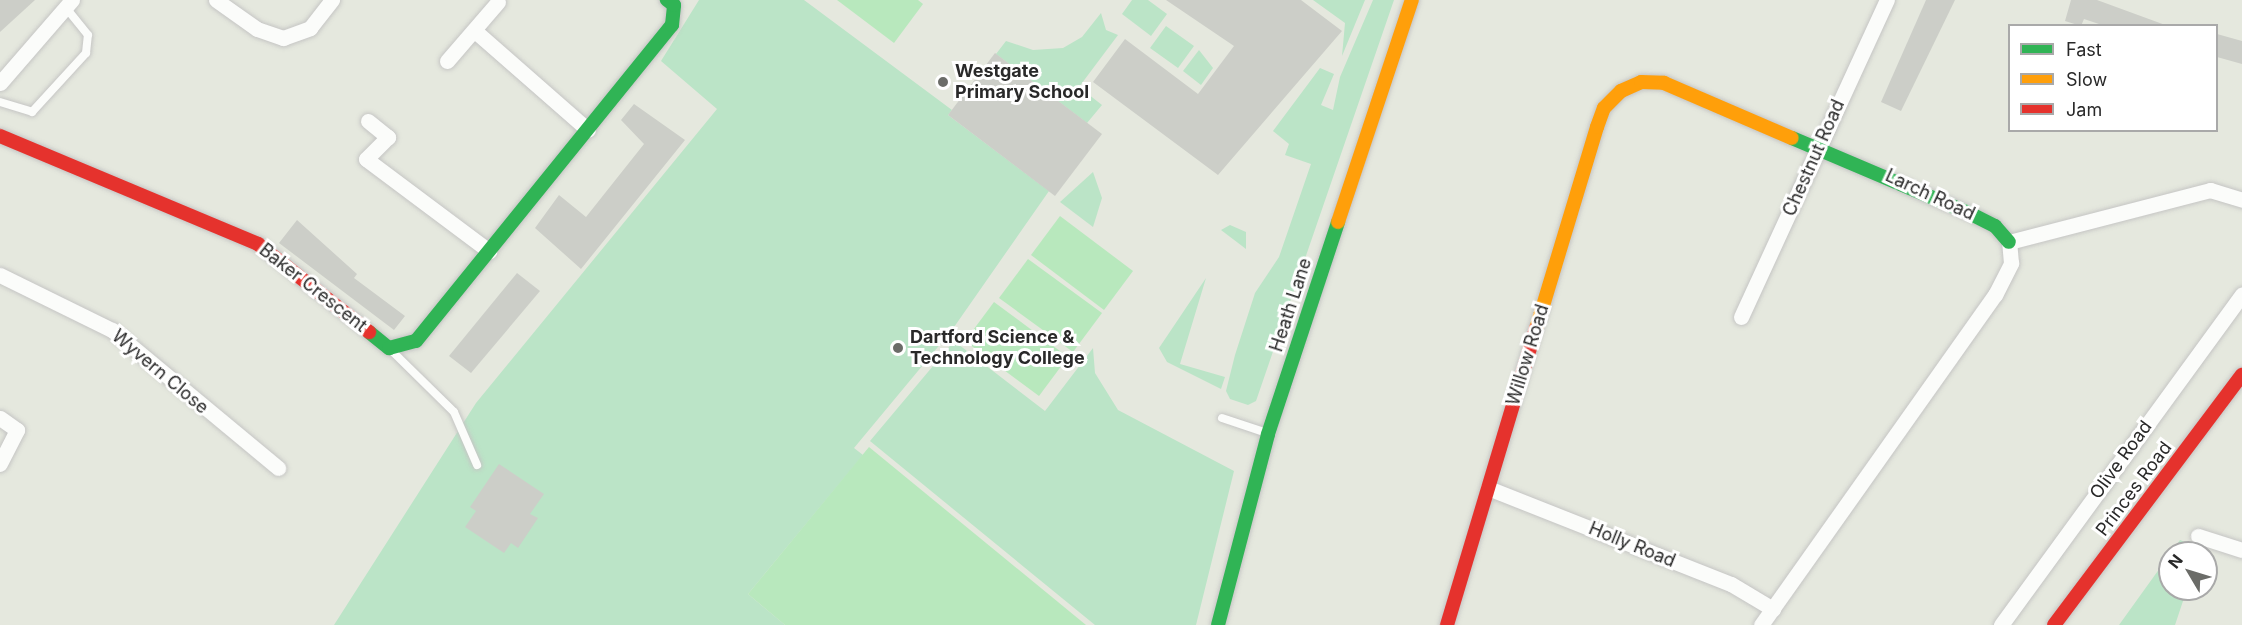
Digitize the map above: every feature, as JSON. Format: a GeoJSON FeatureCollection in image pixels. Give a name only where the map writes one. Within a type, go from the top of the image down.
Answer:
{"type":"FeatureCollection","features":[{"type":"Feature","properties":{"kind":"street"},"geometry":{"type":"LineString","coordinates":[[216,0],[257,29],[283,38],[310,28],[332,0]]}},
{"type":"Feature","properties":{"kind":"street"},"geometry":{"type":"LineString","coordinates":[[389,348],[416,341],[672,25],[674,5],[667,0]]}},
{"type":"Feature","properties":{"kind":"street","name":"Heath Lane"},"geometry":{"type":"LineString","coordinates":[[1218,625],[1268,434],[1412,0]]}},
{"type":"Feature","properties":{"kind":"street","name":"Chestnut Road"},"geometry":{"type":"LineString","coordinates":[[1741,317],[1887,0]]}},
{"type":"Feature","properties":{"kind":"street"},"geometry":{"type":"LineString","coordinates":[[0,83],[65,2]]}},
{"type":"Feature","properties":{"kind":"street"},"geometry":{"type":"LineString","coordinates":[[447,61],[498,2]]}},
{"type":"Feature","properties":{"kind":"street"},"geometry":{"type":"LineString","coordinates":[[475,31],[588,130]]}},
{"type":"Feature","properties":{"kind":"street","name":"Larch Road"},"geometry":{"type":"LineString","coordinates":[[1621,91],[1641,81],[1664,83],[1820,145],[1988,222],[2009,242]]}},
{"type":"Feature","properties":{"kind":"street","name":"Willow Road"},"geometry":{"type":"LineString","coordinates":[[1447,625],[1597,127],[1604,108],[1621,91]]}},
{"type":"Feature","properties":{"kind":"street"},"geometry":{"type":"LineString","coordinates":[[368,121],[388,137],[366,159],[489,251]]}},
{"type":"Feature","properties":{"kind":"street","name":"Baker Crescent"},"geometry":{"type":"LineString","coordinates":[[0,136],[258,244],[389,348]]}},
{"type":"Feature","properties":{"kind":"street"},"geometry":{"type":"LineString","coordinates":[[1761,625],[1995,295],[2011,263],[2009,242],[2210,190],[2242,200]]}},
{"type":"Feature","properties":{"kind":"street","name":"Wyvern Close"},"geometry":{"type":"LineString","coordinates":[[0,275],[112,330],[278,468]]}},
{"type":"Feature","properties":{"kind":"street","name":"Olive Road"},"geometry":{"type":"LineString","coordinates":[[2001,625],[2242,295]]}},
{"type":"Feature","properties":{"kind":"street","name":"Princes Road"},"geometry":{"type":"LineString","coordinates":[[2054,625],[2242,375]]}},
{"type":"Feature","properties":{"kind":"street"},"geometry":{"type":"LineString","coordinates":[[0,418],[17,430],[0,464]]}},
{"type":"Feature","properties":{"kind":"street","name":"Holly Road"},"geometry":{"type":"LineString","coordinates":[[1488,488],[1731,584],[1773,609]]}},
{"type":"Feature","properties":{"kind":"street"},"geometry":{"type":"LineString","coordinates":[[2198,536],[2242,550]]}},
{"type":"Feature","properties":{"kind":"lane"},"geometry":{"type":"LineString","coordinates":[[0,102],[32,112],[86,53],[88,35],[65,2]]}},
{"type":"Feature","properties":{"kind":"lane"},"geometry":{"type":"LineString","coordinates":[[389,348],[454,412],[477,465]]}},
{"type":"Feature","properties":{"kind":"lane"},"geometry":{"type":"LineString","coordinates":[[1222,418],[1268,434]]}},
{"type":"Feature","properties":{"kind":"green space"},"geometry":{"type":"Polygon","coordinates":[[[699,0],[804,0],[952,110],[948,115],[1049,191],[952,330],[854,448],[863,455],[748,594],[785,625],[334,625],[476,403],[717,109],[661,61],[699,0]]]}},
{"type":"Feature","properties":{"kind":"green space"},"geometry":{"type":"Polygon","coordinates":[[[837,0],[918,0],[923,4],[894,43],[837,0]]]}},
{"type":"Feature","properties":{"kind":"green space"},"geometry":{"type":"Polygon","coordinates":[[[1132,0],[1148,0],[1167,14],[1151,36],[1122,14],[1132,0]]]}},
{"type":"Feature","properties":{"kind":"green space"},"geometry":{"type":"Polygon","coordinates":[[[1313,0],[1365,0],[1342,56],[1345,23],[1313,0]]]}},
{"type":"Feature","properties":{"kind":"green space"},"geometry":{"type":"Polygon","coordinates":[[[1373,0],[1394,0],[1256,401],[1248,405],[1230,399],[1226,391],[1255,293],[1279,257],[1311,164],[1285,155],[1289,144],[1273,131],[1320,68],[1334,74],[1321,105],[1333,110],[1340,77],[1373,0]]]}},
{"type":"Feature","properties":{"kind":"green space"},"geometry":{"type":"Polygon","coordinates":[[[1101,13],[1106,30],[1118,35],[1079,87],[1102,105],[1087,123],[996,54],[1006,41],[1033,50],[1063,48],[1082,37],[1101,13]]]}},
{"type":"Feature","properties":{"kind":"green space"},"geometry":{"type":"Polygon","coordinates":[[[1166,26],[1194,46],[1178,68],[1150,48],[1166,26]]]}},
{"type":"Feature","properties":{"kind":"green space"},"geometry":{"type":"Polygon","coordinates":[[[1199,50],[1213,68],[1201,85],[1183,71],[1199,50]]]}},
{"type":"Feature","properties":{"kind":"green space"},"geometry":{"type":"Polygon","coordinates":[[[1093,172],[1102,198],[1093,227],[1060,202],[1093,172]]]}},
{"type":"Feature","properties":{"kind":"green space"},"geometry":{"type":"Polygon","coordinates":[[[1060,216],[1133,271],[1104,310],[1031,255],[1060,216]]]}},
{"type":"Feature","properties":{"kind":"green space"},"geometry":{"type":"Polygon","coordinates":[[[1230,225],[1246,232],[1246,249],[1221,230],[1230,225]]]}},
{"type":"Feature","properties":{"kind":"green space"},"geometry":{"type":"Polygon","coordinates":[[[1028,259],[1102,313],[1073,352],[999,298],[1028,259]]]}},
{"type":"Feature","properties":{"kind":"green space"},"geometry":{"type":"Polygon","coordinates":[[[1206,278],[1180,364],[1225,377],[1221,389],[1167,362],[1159,348],[1206,278]]]}},
{"type":"Feature","properties":{"kind":"green space"},"geometry":{"type":"Polygon","coordinates":[[[994,302],[1068,357],[1039,396],[965,341],[994,302]]]}},
{"type":"Feature","properties":{"kind":"green space"},"geometry":{"type":"Polygon","coordinates":[[[954,341],[1045,411],[1093,348],[1095,373],[1118,410],[1234,471],[1196,625],[1095,625],[870,441],[954,341]]]}},
{"type":"Feature","properties":{"kind":"green space"},"geometry":{"type":"Polygon","coordinates":[[[869,447],[1086,625],[785,625],[748,594],[869,447]]]}},
{"type":"Feature","properties":{"kind":"green space"},"geometry":{"type":"Polygon","coordinates":[[[2158,571],[2158,601],[2183,601],[2175,625],[2119,625],[2158,571]]]}},
{"type":"Feature","properties":{"kind":"building"},"geometry":{"type":"Polygon","coordinates":[[[0,0],[35,0],[0,32],[0,0]]]}},
{"type":"Feature","properties":{"kind":"building"},"geometry":{"type":"Polygon","coordinates":[[[1166,0],[1301,0],[1342,31],[1218,175],[1093,82],[1125,39],[1198,94],[1234,46],[1166,0]]]}},
{"type":"Feature","properties":{"kind":"building"},"geometry":{"type":"Polygon","coordinates":[[[1926,0],[1955,0],[1901,111],[1881,102],[1926,0]]]}},
{"type":"Feature","properties":{"kind":"building"},"geometry":{"type":"Polygon","coordinates":[[[2071,0],[2097,0],[2163,24],[2099,24],[2084,19],[2082,24],[2075,24],[2065,21],[2071,0]]]}},
{"type":"Feature","properties":{"kind":"building"},"geometry":{"type":"Polygon","coordinates":[[[2218,34],[2242,41],[2242,64],[2218,57],[2218,34]]]}},
{"type":"Feature","properties":{"kind":"building"},"geometry":{"type":"Polygon","coordinates":[[[995,53],[1102,134],[1055,196],[948,115],[995,53]]]}},
{"type":"Feature","properties":{"kind":"building"},"geometry":{"type":"Polygon","coordinates":[[[634,104],[685,140],[581,269],[535,228],[559,195],[586,217],[644,144],[621,120],[634,104]]]}},
{"type":"Feature","properties":{"kind":"building"},"geometry":{"type":"Polygon","coordinates":[[[297,220],[357,274],[354,278],[405,316],[394,330],[279,243],[297,220]]]}},
{"type":"Feature","properties":{"kind":"building"},"geometry":{"type":"Polygon","coordinates":[[[517,273],[540,291],[471,373],[449,356],[517,273]]]}},
{"type":"Feature","properties":{"kind":"building"},"geometry":{"type":"Polygon","coordinates":[[[499,464],[544,494],[530,514],[538,518],[518,548],[511,543],[504,553],[465,527],[476,511],[470,507],[499,464]]]}},
{"type":"Feature","properties":{"kind":"traffic: fast"},"geometry":{"type":"LineString","coordinates":[[369,332],[389,348],[416,341],[672,25],[674,5],[667,0]]}},
{"type":"Feature","properties":{"kind":"traffic: fast"},"geometry":{"type":"LineString","coordinates":[[1792,138],[1973,215],[1995,226],[2009,242]]}},
{"type":"Feature","properties":{"kind":"traffic: fast"},"geometry":{"type":"LineString","coordinates":[[1218,625],[1268,434],[1338,222]]}},
{"type":"Feature","properties":{"kind":"traffic: slow"},"geometry":{"type":"LineString","coordinates":[[1338,222],[1412,0]]}},
{"type":"Feature","properties":{"kind":"traffic: slow"},"geometry":{"type":"LineString","coordinates":[[1536,329],[1597,127],[1604,108],[1621,91],[1641,82],[1664,83],[1792,138]]}},
{"type":"Feature","properties":{"kind":"traffic: jam"},"geometry":{"type":"LineString","coordinates":[[0,136],[258,244],[369,332]]}},
{"type":"Feature","properties":{"kind":"traffic: jam"},"geometry":{"type":"LineString","coordinates":[[1447,625],[1536,329]]}},
{"type":"Feature","properties":{"kind":"traffic: jam"},"geometry":{"type":"LineString","coordinates":[[2054,625],[2242,375]]}},
{"type":"Feature","properties":{"kind":"place","name":"Westgate Primary School"},"geometry":{"type":"Point","coordinates":[943,82]}},
{"type":"Feature","properties":{"kind":"place","name":"Dartford Science & Technology College"},"geometry":{"type":"Point","coordinates":[898,348]}}]}
